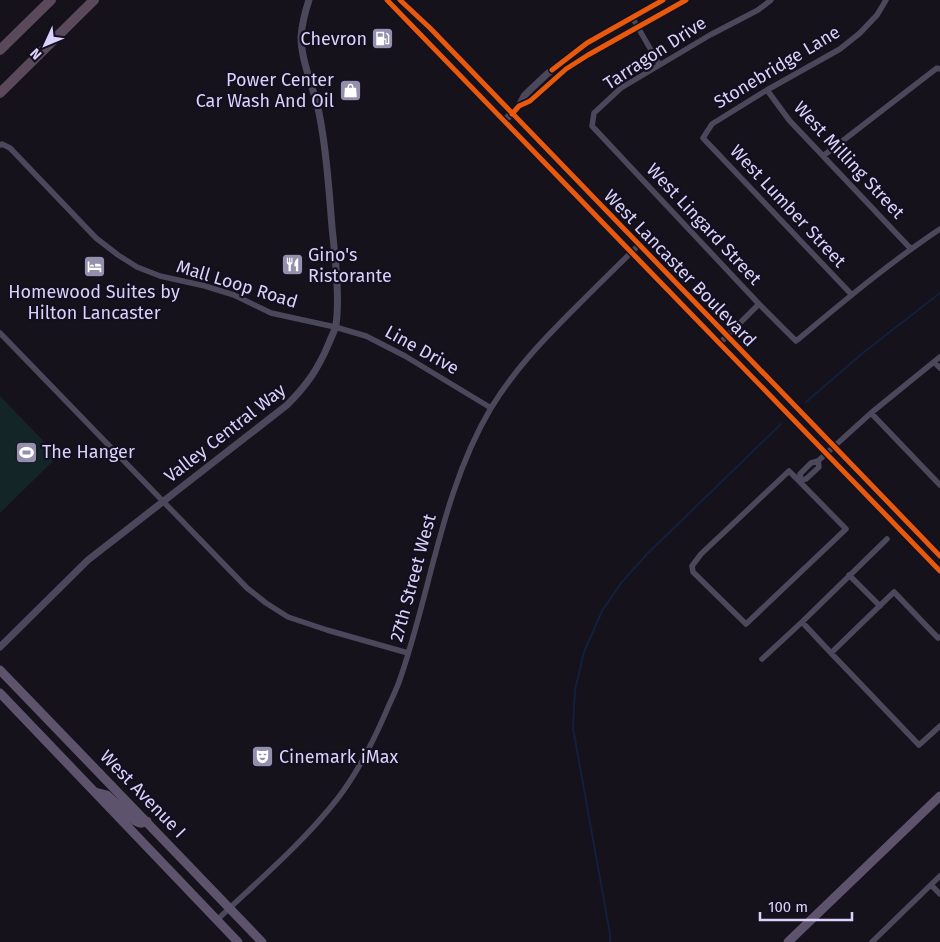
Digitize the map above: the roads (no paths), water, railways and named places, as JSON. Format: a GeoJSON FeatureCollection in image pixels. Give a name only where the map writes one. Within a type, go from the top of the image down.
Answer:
{"type":"FeatureCollection","features":[{"type":"Feature","properties":{"kind":"highway"},"geometry":{"type":"LineString","coordinates":[[0,50],[51,0]]}},
{"type":"Feature","properties":{"kind":"highway"},"geometry":{"type":"LineString","coordinates":[[0,92],[94,0]]}},
{"type":"Feature","properties":{"kind":"main road","name":"West Avenue I"},"geometry":{"type":"LineString","coordinates":[[0,670],[262,942]]}},
{"type":"Feature","properties":{"kind":"main road","name":"West Avenue I"},"geometry":{"type":"LineString","coordinates":[[0,693],[238,942]]}},
{"type":"Feature","properties":{"kind":"main road"},"geometry":{"type":"LineString","coordinates":[[95,792],[107,795],[139,824],[147,821]]}},
{"type":"Feature","properties":{"kind":"main road"},"geometry":{"type":"LineString","coordinates":[[788,942],[940,796]]}},
{"type":"Feature","properties":{"kind":"street","name":"Valley Central Way"},"geometry":{"type":"LineString","coordinates":[[0,647],[88,560],[288,406],[312,378],[325,353],[335,327],[337,303],[335,260],[320,117],[303,55],[301,38],[303,20],[309,0]]}},
{"type":"Feature","properties":{"kind":"street","name":"West Lancaster Boulevard"},"geometry":{"type":"LineString","coordinates":[[387,0],[940,571]]}},
{"type":"Feature","properties":{"kind":"street","name":"West Lancaster Boulevard"},"geometry":{"type":"LineString","coordinates":[[400,0],[430,28],[940,556]]}},
{"type":"Feature","properties":{"kind":"street"},"geometry":{"type":"LineString","coordinates":[[504,121],[519,106],[524,96],[561,62],[587,43],[663,0]]}},
{"type":"Feature","properties":{"kind":"street"},"geometry":{"type":"LineString","coordinates":[[519,106],[530,101],[566,69],[584,57],[686,0]]}},
{"type":"Feature","properties":{"kind":"street","name":"Tarragon Drive"},"geometry":{"type":"LineString","coordinates":[[592,126],[594,113],[621,88],[659,64],[758,10],[771,0]]}},
{"type":"Feature","properties":{"kind":"street","name":"Stonebridge Lane"},"geometry":{"type":"LineString","coordinates":[[703,138],[712,124],[767,90],[840,49],[860,33],[877,15],[886,0]]}},
{"type":"Feature","properties":{"kind":"street"},"geometry":{"type":"LineString","coordinates":[[632,17],[659,64]]}},
{"type":"Feature","properties":{"kind":"street"},"geometry":{"type":"LineString","coordinates":[[822,156],[938,69]]}},
{"type":"Feature","properties":{"kind":"street","name":"West Milling Street"},"geometry":{"type":"LineString","coordinates":[[767,90],[789,120],[911,249]]}},
{"type":"Feature","properties":{"kind":"street","name":"West Lingard Street"},"geometry":{"type":"LineString","coordinates":[[592,126],[796,341],[852,295]]}},
{"type":"Feature","properties":{"kind":"street","name":"West Lumber Street"},"geometry":{"type":"LineString","coordinates":[[703,138],[852,295]]}},
{"type":"Feature","properties":{"kind":"street","name":"Mall Loop Road"},"geometry":{"type":"LineString","coordinates":[[0,144],[10,148],[96,238],[137,267],[160,276],[205,286],[234,295],[271,313],[335,327]]}},
{"type":"Feature","properties":{"kind":"street"},"geometry":{"type":"LineString","coordinates":[[852,295],[940,229]]}},
{"type":"Feature","properties":{"kind":"street","name":"27th Street West"},"geometry":{"type":"LineString","coordinates":[[217,920],[309,832],[339,797],[364,759],[398,683],[419,618],[452,492],[469,449],[491,408],[513,375],[538,346],[639,245]]}},
{"type":"Feature","properties":{"kind":"street"},"geometry":{"type":"LineString","coordinates":[[719,344],[759,304]]}},
{"type":"Feature","properties":{"kind":"street","name":"Line Drive"},"geometry":{"type":"LineString","coordinates":[[335,327],[366,336],[406,356],[491,408]]}},
{"type":"Feature","properties":{"kind":"street"},"geometry":{"type":"LineString","coordinates":[[0,333],[247,588],[266,603],[288,616],[326,630],[408,653]]}},
{"type":"Feature","properties":{"kind":"street"},"geometry":{"type":"LineString","coordinates":[[800,480],[789,471],[701,554],[692,566],[693,572],[746,624],[846,529],[800,480],[800,474],[811,463],[818,461],[871,413],[940,357]]}},
{"type":"Feature","properties":{"kind":"street"},"geometry":{"type":"LineString","coordinates":[[934,362],[940,368]]}},
{"type":"Feature","properties":{"kind":"street"},"geometry":{"type":"LineString","coordinates":[[871,413],[940,485]]}},
{"type":"Feature","properties":{"kind":"street"},"geometry":{"type":"LineString","coordinates":[[762,659],[887,539]]}},
{"type":"Feature","properties":{"kind":"street"},"geometry":{"type":"LineString","coordinates":[[849,575],[880,606]]}},
{"type":"Feature","properties":{"kind":"street"},"geometry":{"type":"LineString","coordinates":[[831,653],[894,592],[939,638]]}},
{"type":"Feature","properties":{"kind":"street"},"geometry":{"type":"LineString","coordinates":[[802,622],[919,745],[940,726]]}},
{"type":"Feature","properties":{"kind":"street"},"geometry":{"type":"LineString","coordinates":[[872,942],[940,876]]}},
{"type":"Feature","properties":{"kind":"street"},"geometry":{"type":"LineString","coordinates":[[931,885],[940,894]]}},
{"type":"Feature","properties":{"kind":"street"},"geometry":{"type":"LineString","coordinates":[[878,937],[882,942]]}},
{"type":"Feature","properties":{"kind":"waterway"},"geometry":{"type":"LineString","coordinates":[[806,402],[864,352],[940,293]]}},
{"type":"Feature","properties":{"kind":"waterway"},"geometry":{"type":"LineString","coordinates":[[610,942],[573,728],[575,690],[584,652],[602,611],[621,583],[648,553],[781,424]]}},
{"type":"Feature","properties":{"kind":"place","name":"Chevron"},"geometry":{"type":"Point","coordinates":[383,39]}},
{"type":"Feature","properties":{"kind":"place","name":"Power Center Car Wash And Oil"},"geometry":{"type":"Point","coordinates":[350,90]}},
{"type":"Feature","properties":{"kind":"place","name":"Gino's Ristorante"},"geometry":{"type":"Point","coordinates":[292,265]}},
{"type":"Feature","properties":{"kind":"place","name":"Homewood Suites by Hilton Lancaster"},"geometry":{"type":"Point","coordinates":[94,267]}},
{"type":"Feature","properties":{"kind":"place","name":"The Hanger"},"geometry":{"type":"Point","coordinates":[26,452]}},
{"type":"Feature","properties":{"kind":"place","name":"Cinemark iMax"},"geometry":{"type":"Point","coordinates":[263,757]}}]}
